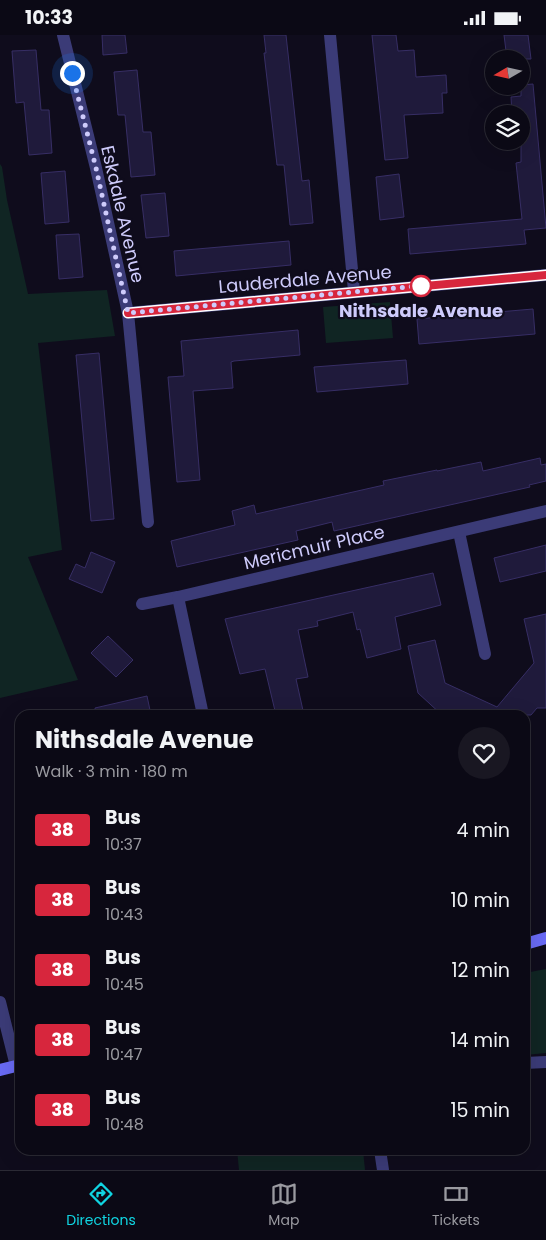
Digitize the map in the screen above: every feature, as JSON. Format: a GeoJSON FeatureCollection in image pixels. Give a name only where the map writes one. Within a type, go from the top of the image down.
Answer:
{"type":"FeatureCollection","features":[{"type":"Feature","properties":{"kind":"street","name":"Eskdale Avenue"},"geometry":{"type":"LineString","coordinates":[[63,35],[96,168],[128,313],[148,522]]}},
{"type":"Feature","properties":{"kind":"street"},"geometry":{"type":"LineString","coordinates":[[330,35],[354,291]]}},
{"type":"Feature","properties":{"kind":"street","name":"Lauderdale Avenue"},"geometry":{"type":"LineString","coordinates":[[128,313],[546,275]]}},
{"type":"Feature","properties":{"kind":"street","name":"Mericmuir Place"},"geometry":{"type":"LineString","coordinates":[[142,604],[546,511]]}},
{"type":"Feature","properties":{"kind":"street"},"geometry":{"type":"LineString","coordinates":[[459,532],[485,654]]}},
{"type":"Feature","properties":{"kind":"street"},"geometry":{"type":"LineString","coordinates":[[178,597],[202,710]]}},
{"type":"Feature","properties":{"kind":"street"},"geometry":{"type":"LineString","coordinates":[[530,943],[546,939]]}},
{"type":"Feature","properties":{"kind":"street"},"geometry":{"type":"LineString","coordinates":[[0,1002],[15,1055]]}},
{"type":"Feature","properties":{"kind":"street"},"geometry":{"type":"LineString","coordinates":[[530,1063],[546,1062]]}},
{"type":"Feature","properties":{"kind":"street"},"geometry":{"type":"LineString","coordinates":[[0,1070],[15,1067]]}},
{"type":"Feature","properties":{"kind":"street"},"geometry":{"type":"LineString","coordinates":[[381,1155],[383,1170]]}},
{"type":"Feature","properties":{"kind":"green space"},"geometry":{"type":"Polygon","coordinates":[[[0,164],[28,294],[107,290],[115,336],[38,343],[62,550],[28,557],[78,680],[0,698],[0,164]]]}},
{"type":"Feature","properties":{"kind":"green space"},"geometry":{"type":"Polygon","coordinates":[[[390,302],[393,338],[326,343],[323,307],[390,302]]]}},
{"type":"Feature","properties":{"kind":"green space"},"geometry":{"type":"Polygon","coordinates":[[[546,969],[546,1053],[530,1055],[530,972],[546,969]]]}},
{"type":"Feature","properties":{"kind":"green space"},"geometry":{"type":"Polygon","coordinates":[[[238,1155],[364,1155],[365,1170],[239,1170],[238,1155]]]}},
{"type":"Feature","properties":{"kind":"building"},"geometry":{"type":"Polygon","coordinates":[[[102,35],[125,35],[127,53],[103,55],[102,35]]]}},
{"type":"Feature","properties":{"kind":"building"},"geometry":{"type":"Polygon","coordinates":[[[264,35],[286,35],[302,181],[309,180],[313,223],[290,225],[284,165],[277,165],[264,53],[266,53],[264,35]]]}},
{"type":"Feature","properties":{"kind":"building"},"geometry":{"type":"Polygon","coordinates":[[[372,35],[396,35],[398,51],[414,50],[416,77],[446,75],[447,93],[442,93],[443,113],[404,115],[408,158],[385,160],[372,35]]]}},
{"type":"Feature","properties":{"kind":"building"},"geometry":{"type":"Polygon","coordinates":[[[504,35],[528,35],[530,50],[506,50],[504,35]]]}},
{"type":"Feature","properties":{"kind":"building"},"geometry":{"type":"Polygon","coordinates":[[[36,50],[41,110],[49,110],[52,153],[29,155],[24,102],[16,103],[12,51],[36,50]]]}},
{"type":"Feature","properties":{"kind":"building"},"geometry":{"type":"Polygon","coordinates":[[[137,70],[143,132],[151,132],[155,175],[131,177],[125,115],[118,115],[114,72],[137,70]]]}},
{"type":"Feature","properties":{"kind":"building"},"geometry":{"type":"Polygon","coordinates":[[[530,84],[533,84],[546,228],[524,230],[526,244],[410,254],[408,229],[522,219],[516,163],[521,162],[521,150],[530,150],[530,105],[511,105],[511,97],[530,95],[530,84]]]}},
{"type":"Feature","properties":{"kind":"building"},"geometry":{"type":"Polygon","coordinates":[[[65,171],[69,222],[45,224],[41,173],[65,171]]]}},
{"type":"Feature","properties":{"kind":"building"},"geometry":{"type":"Polygon","coordinates":[[[399,174],[404,217],[380,220],[376,177],[399,174]]]}},
{"type":"Feature","properties":{"kind":"building"},"geometry":{"type":"Polygon","coordinates":[[[165,193],[169,236],[146,238],[141,195],[165,193]]]}},
{"type":"Feature","properties":{"kind":"building"},"geometry":{"type":"Polygon","coordinates":[[[79,234],[83,277],[59,279],[56,235],[79,234]]]}},
{"type":"Feature","properties":{"kind":"building"},"geometry":{"type":"Polygon","coordinates":[[[289,241],[291,265],[176,276],[174,251],[289,241]]]}},
{"type":"Feature","properties":{"kind":"building"},"geometry":{"type":"Polygon","coordinates":[[[533,309],[535,334],[419,344],[417,319],[533,309]]]}},
{"type":"Feature","properties":{"kind":"building"},"geometry":{"type":"Polygon","coordinates":[[[298,330],[300,355],[231,362],[233,388],[193,391],[200,480],[177,482],[168,377],[184,376],[181,341],[298,330]]]}},
{"type":"Feature","properties":{"kind":"building"},"geometry":{"type":"Polygon","coordinates":[[[99,353],[114,519],[91,521],[76,355],[99,353]]]}},
{"type":"Feature","properties":{"kind":"building"},"geometry":{"type":"Polygon","coordinates":[[[406,360],[408,384],[317,392],[314,367],[406,360]]]}},
{"type":"Feature","properties":{"kind":"building"},"geometry":{"type":"Polygon","coordinates":[[[540,458],[541,465],[546,464],[546,481],[529,485],[530,487],[334,531],[332,522],[296,531],[298,540],[177,567],[171,541],[235,525],[232,511],[254,505],[256,514],[384,485],[383,481],[437,470],[481,462],[483,471],[540,458]]]}},
{"type":"Feature","properties":{"kind":"building"},"geometry":{"type":"Polygon","coordinates":[[[546,545],[546,571],[500,582],[494,558],[546,545]]]}},
{"type":"Feature","properties":{"kind":"building"},"geometry":{"type":"Polygon","coordinates":[[[91,552],[115,562],[102,593],[69,579],[76,564],[85,568],[91,552]]]}},
{"type":"Feature","properties":{"kind":"building"},"geometry":{"type":"Polygon","coordinates":[[[433,573],[441,605],[395,617],[401,649],[367,658],[360,629],[357,630],[353,612],[317,621],[318,626],[298,630],[308,677],[296,679],[303,710],[275,710],[265,669],[240,674],[225,619],[433,573]]]}},
{"type":"Feature","properties":{"kind":"building"},"geometry":{"type":"Polygon","coordinates":[[[546,614],[546,708],[537,708],[531,715],[530,710],[437,710],[418,693],[408,646],[435,640],[445,683],[497,707],[534,663],[524,619],[546,614]]]}},
{"type":"Feature","properties":{"kind":"building"},"geometry":{"type":"Polygon","coordinates":[[[108,636],[133,660],[116,677],[91,653],[108,636]]]}},
{"type":"Feature","properties":{"kind":"building"},"geometry":{"type":"Polygon","coordinates":[[[147,696],[150,710],[95,710],[95,708],[147,696]]]}},
{"type":"Feature","properties":{"kind":"bus line","name":"38"},"geometry":{"type":"LineString","coordinates":[[128,313],[546,275]]}},
{"type":"Feature","properties":{"kind":"place","name":"Nithsdale Avenue"},"geometry":{"type":"Point","coordinates":[421,286]}},
{"type":"Feature","properties":{"kind":"route"},"geometry":{"type":"LineString","coordinates":[[72,73],[96,168],[128,313],[428,285],[421,286]]}}]}
